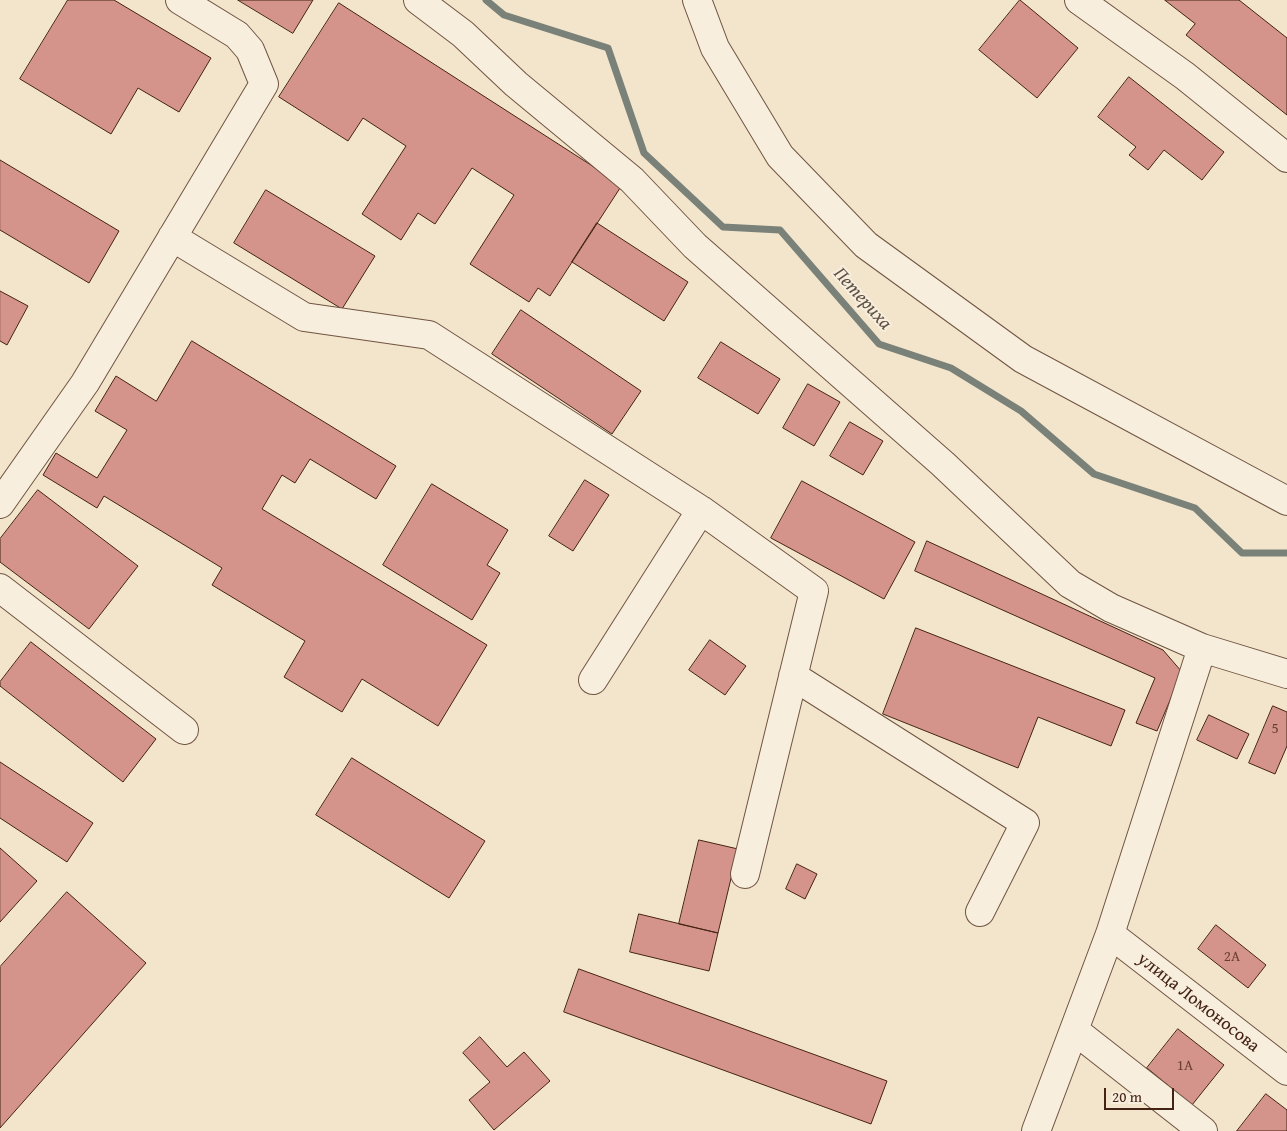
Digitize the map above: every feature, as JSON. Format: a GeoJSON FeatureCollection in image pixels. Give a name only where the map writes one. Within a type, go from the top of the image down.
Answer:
{"type":"FeatureCollection","features":[{"type":"Feature","properties":{"kind":"street"},"geometry":{"type":"LineString","coordinates":[[0,504],[85,383],[264,84],[250,50],[237,36],[180,0]]}},
{"type":"Feature","properties":{"kind":"street"},"geometry":{"type":"LineString","coordinates":[[418,0],[463,34],[516,84],[632,180],[695,246],[943,464],[1070,584],[1111,608],[1202,648],[1287,674]]}},
{"type":"Feature","properties":{"kind":"street"},"geometry":{"type":"LineString","coordinates":[[697,0],[715,48],[780,156],[866,245],[1023,359],[1287,501]]}},
{"type":"Feature","properties":{"kind":"street"},"geometry":{"type":"LineString","coordinates":[[1079,0],[1185,76],[1287,158]]}},
{"type":"Feature","properties":{"kind":"street"},"geometry":{"type":"LineString","coordinates":[[172,237],[304,317],[429,335],[701,510],[814,591],[745,874]]}},
{"type":"Feature","properties":{"kind":"street"},"geometry":{"type":"LineString","coordinates":[[592,680],[701,510]]}},
{"type":"Feature","properties":{"kind":"street"},"geometry":{"type":"LineString","coordinates":[[0,588],[184,730]]}},
{"type":"Feature","properties":{"kind":"street"},"geometry":{"type":"LineString","coordinates":[[1036,1131],[1110,934],[1202,648]]}},
{"type":"Feature","properties":{"kind":"street"},"geometry":{"type":"LineString","coordinates":[[793,676],[1025,823],[980,912]]}},
{"type":"Feature","properties":{"kind":"street","name":"улица Ломоносова"},"geometry":{"type":"LineString","coordinates":[[1110,934],[1287,1071]]}},
{"type":"Feature","properties":{"kind":"street"},"geometry":{"type":"LineString","coordinates":[[1074,1030],[1203,1131]]}},
{"type":"Feature","properties":{"kind":"building"},"geometry":{"type":"Polygon","coordinates":[[[68,0],[114,0],[211,58],[179,112],[138,88],[111,134],[20,79],[68,0]]]}},
{"type":"Feature","properties":{"kind":"building"},"geometry":{"type":"Polygon","coordinates":[[[238,0],[313,0],[293,33],[238,0]]]}},
{"type":"Feature","properties":{"kind":"building"},"geometry":{"type":"Polygon","coordinates":[[[1020,0],[1078,48],[1037,98],[979,50],[1020,0]]]}},
{"type":"Feature","properties":{"kind":"building"},"geometry":{"type":"Polygon","coordinates":[[[1165,0],[1239,0],[1287,38],[1287,115],[1186,35],[1195,24],[1165,0]]]}},
{"type":"Feature","properties":{"kind":"building"},"geometry":{"type":"Polygon","coordinates":[[[339,3],[622,185],[550,296],[538,288],[529,302],[470,264],[514,195],[472,168],[435,224],[418,213],[401,240],[362,214],[406,146],[363,118],[348,141],[279,97],[339,3]]]}},
{"type":"Feature","properties":{"kind":"building"},"geometry":{"type":"Polygon","coordinates":[[[1129,77],[1224,152],[1202,180],[1164,150],[1148,170],[1129,155],[1136,147],[1098,117],[1129,77]]]}},
{"type":"Feature","properties":{"kind":"building"},"geometry":{"type":"Polygon","coordinates":[[[0,160],[119,231],[89,283],[0,230],[0,160]]]}},
{"type":"Feature","properties":{"kind":"building"},"geometry":{"type":"Polygon","coordinates":[[[266,190],[375,256],[342,309],[234,243],[266,190]]]}},
{"type":"Feature","properties":{"kind":"building"},"geometry":{"type":"Polygon","coordinates":[[[597,223],[688,282],[664,321],[572,262],[597,223]]]}},
{"type":"Feature","properties":{"kind":"building"},"geometry":{"type":"Polygon","coordinates":[[[0,291],[28,306],[7,345],[0,341],[0,291]]]}},
{"type":"Feature","properties":{"kind":"building"},"geometry":{"type":"Polygon","coordinates":[[[521,310],[641,391],[612,434],[492,354],[521,310]]]}},
{"type":"Feature","properties":{"kind":"building"},"geometry":{"type":"Polygon","coordinates":[[[192,341],[396,466],[376,499],[310,459],[295,483],[282,475],[262,509],[487,645],[438,726],[362,679],[342,712],[284,677],[305,641],[212,585],[222,568],[104,496],[97,508],[43,475],[56,453],[97,478],[127,430],[95,411],[116,376],[156,401],[192,341]]]}},
{"type":"Feature","properties":{"kind":"building"},"geometry":{"type":"Polygon","coordinates":[[[721,342],[780,379],[758,414],[698,378],[721,342]]]}},
{"type":"Feature","properties":{"kind":"building"},"geometry":{"type":"Polygon","coordinates":[[[808,384],[840,402],[814,446],[783,428],[808,384]]]}},
{"type":"Feature","properties":{"kind":"building"},"geometry":{"type":"Polygon","coordinates":[[[850,422],[883,441],[863,475],[830,456],[850,422]]]}},
{"type":"Feature","properties":{"kind":"building"},"geometry":{"type":"Polygon","coordinates":[[[585,480],[609,495],[573,551],[549,536],[585,480]]]}},
{"type":"Feature","properties":{"kind":"building"},"geometry":{"type":"Polygon","coordinates":[[[802,481],[915,542],[884,599],[771,538],[802,481]]]}},
{"type":"Feature","properties":{"kind":"building"},"geometry":{"type":"Polygon","coordinates":[[[432,484],[508,530],[487,565],[500,573],[472,620],[383,565],[432,484]]]}},
{"type":"Feature","properties":{"kind":"building"},"geometry":{"type":"Polygon","coordinates":[[[38,490],[138,566],[89,629],[0,562],[0,539],[38,490]]]}},
{"type":"Feature","properties":{"kind":"building"},"geometry":{"type":"Polygon","coordinates":[[[927,541],[1163,650],[1182,672],[1157,731],[1136,723],[1155,678],[915,571],[927,541]]]}},
{"type":"Feature","properties":{"kind":"building"},"geometry":{"type":"Polygon","coordinates":[[[916,628],[1125,710],[1111,746],[1038,717],[1018,768],[883,714],[916,628]]]}},
{"type":"Feature","properties":{"kind":"building"},"geometry":{"type":"Polygon","coordinates":[[[710,640],[746,666],[725,695],[689,670],[710,640]]]}},
{"type":"Feature","properties":{"kind":"building"},"geometry":{"type":"Polygon","coordinates":[[[31,642],[156,739],[123,782],[0,686],[0,682],[31,642]]]}},
{"type":"Feature","properties":{"kind":"building"},"geometry":{"type":"Polygon","coordinates":[[[1273,706],[1287,712],[1287,746],[1275,774],[1249,763],[1273,706]]]}},
{"type":"Feature","properties":{"kind":"building"},"geometry":{"type":"Polygon","coordinates":[[[1209,715],[1249,734],[1237,759],[1197,740],[1209,715]]]}},
{"type":"Feature","properties":{"kind":"building"},"geometry":{"type":"Polygon","coordinates":[[[352,758],[485,841],[449,898],[316,815],[352,758]]]}},
{"type":"Feature","properties":{"kind":"building"},"geometry":{"type":"Polygon","coordinates":[[[0,762],[93,823],[67,862],[0,818],[0,762]]]}},
{"type":"Feature","properties":{"kind":"building"},"geometry":{"type":"Polygon","coordinates":[[[699,840],[738,849],[718,933],[679,924],[699,840]]]}},
{"type":"Feature","properties":{"kind":"building"},"geometry":{"type":"Polygon","coordinates":[[[0,848],[37,881],[0,922],[0,848]]]}},
{"type":"Feature","properties":{"kind":"building"},"geometry":{"type":"Polygon","coordinates":[[[797,864],[817,874],[805,899],[786,889],[797,864]]]}},
{"type":"Feature","properties":{"kind":"building"},"geometry":{"type":"Polygon","coordinates":[[[67,892],[146,963],[0,1128],[0,967],[67,892]]]}},
{"type":"Feature","properties":{"kind":"building"},"geometry":{"type":"Polygon","coordinates":[[[639,914],[718,933],[709,971],[630,952],[639,914]]]}},
{"type":"Feature","properties":{"kind":"building"},"geometry":{"type":"Polygon","coordinates":[[[1216,925],[1266,965],[1248,988],[1198,949],[1216,925]]]}},
{"type":"Feature","properties":{"kind":"building"},"geometry":{"type":"Polygon","coordinates":[[[579,969],[887,1081],[871,1124],[564,1012],[579,969]]]}},
{"type":"Feature","properties":{"kind":"building"},"geometry":{"type":"Polygon","coordinates":[[[1178,1029],[1224,1065],[1192,1105],[1147,1068],[1178,1029]]]}},
{"type":"Feature","properties":{"kind":"building"},"geometry":{"type":"Polygon","coordinates":[[[480,1037],[507,1067],[524,1052],[550,1081],[494,1130],[469,1100],[490,1082],[463,1053],[480,1037]]]}},
{"type":"Feature","properties":{"kind":"building"},"geometry":{"type":"Polygon","coordinates":[[[1266,1094],[1287,1110],[1287,1131],[1237,1131],[1266,1094]]]}},
{"type":"Feature","properties":{"kind":"waterway","name":"Петериха"},"geometry":{"type":"LineString","coordinates":[[486,0],[504,15],[608,48],[644,153],[723,227],[780,230],[879,344],[951,368],[1021,411],[1094,474],[1195,508],[1242,553],[1287,553]]}}]}
